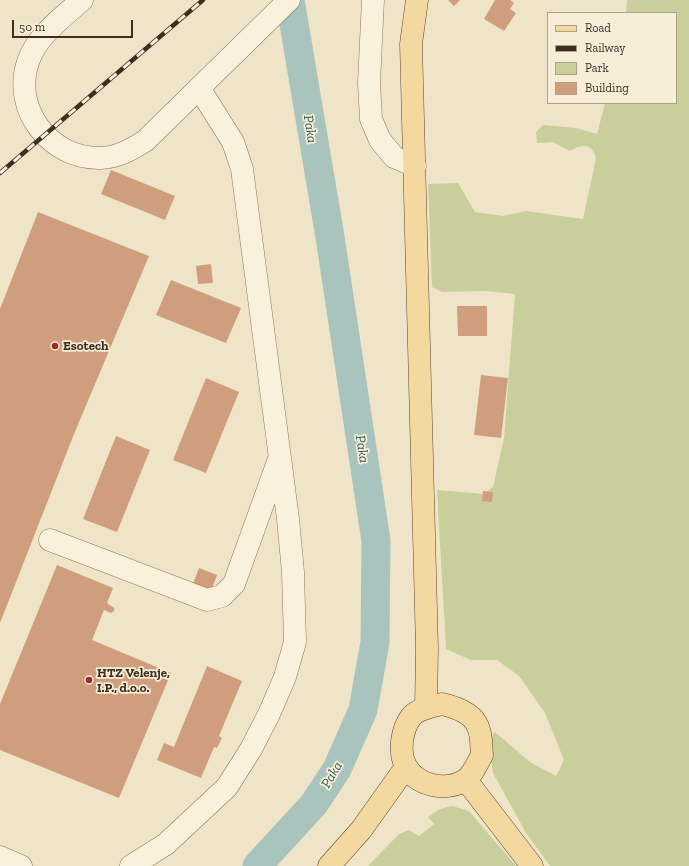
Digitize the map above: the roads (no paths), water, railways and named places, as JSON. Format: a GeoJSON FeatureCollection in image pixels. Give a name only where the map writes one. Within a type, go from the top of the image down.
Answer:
{"type":"FeatureCollection","features":[{"type":"Feature","properties":{"kind":"main road"},"geometry":{"type":"LineString","coordinates":[[417,0],[411,44],[427,648],[426,708]]}},
{"type":"Feature","properties":{"kind":"main road"},"geometry":{"type":"LineString","coordinates":[[442,704],[456,707],[468,714],[478,726],[482,755],[466,780],[444,788],[422,782],[406,766],[402,750],[403,733],[412,715],[426,708],[442,704]]}},
{"type":"Feature","properties":{"kind":"main road"},"geometry":{"type":"LineString","coordinates":[[329,866],[361,830],[406,766]]}},
{"type":"Feature","properties":{"kind":"main road"},"geometry":{"type":"LineString","coordinates":[[466,780],[532,866]]}},
{"type":"Feature","properties":{"kind":"street"},"geometry":{"type":"LineString","coordinates":[[82,0],[46,32],[28,60],[24,77],[24,94],[27,105],[40,130],[52,142],[73,154],[100,158],[124,153],[145,141],[289,0]]}},
{"type":"Feature","properties":{"kind":"street"},"geometry":{"type":"LineString","coordinates":[[373,0],[369,83],[371,119],[380,140],[394,157],[415,166]]}},
{"type":"Feature","properties":{"kind":"street"},"geometry":{"type":"LineString","coordinates":[[131,866],[166,844],[226,787],[251,749],[285,677],[295,642],[293,572],[280,456],[242,169],[233,142],[199,88]]}},
{"type":"Feature","properties":{"kind":"street"},"geometry":{"type":"LineString","coordinates":[[50,540],[207,600],[222,596],[234,584],[280,456]]}},
{"type":"Feature","properties":{"kind":"street"},"geometry":{"type":"LineString","coordinates":[[0,857],[21,866]]}},
{"type":"Feature","properties":{"kind":"waterway","name":"Paka"},"geometry":{"type":"LineString","coordinates":[[257,866],[314,804],[337,769],[363,710],[375,642],[376,541],[330,237],[290,0]]}},
{"type":"Feature","properties":{"kind":"railway"},"geometry":{"type":"LineString","coordinates":[[0,173],[203,0]]}},
{"type":"Feature","properties":{"kind":"place","name":"Esotech"},"geometry":{"type":"Point","coordinates":[55,346]}},
{"type":"Feature","properties":{"kind":"place","name":"HTZ Velenje, I.P., d.o.o."},"geometry":{"type":"Point","coordinates":[89,680]}}]}
